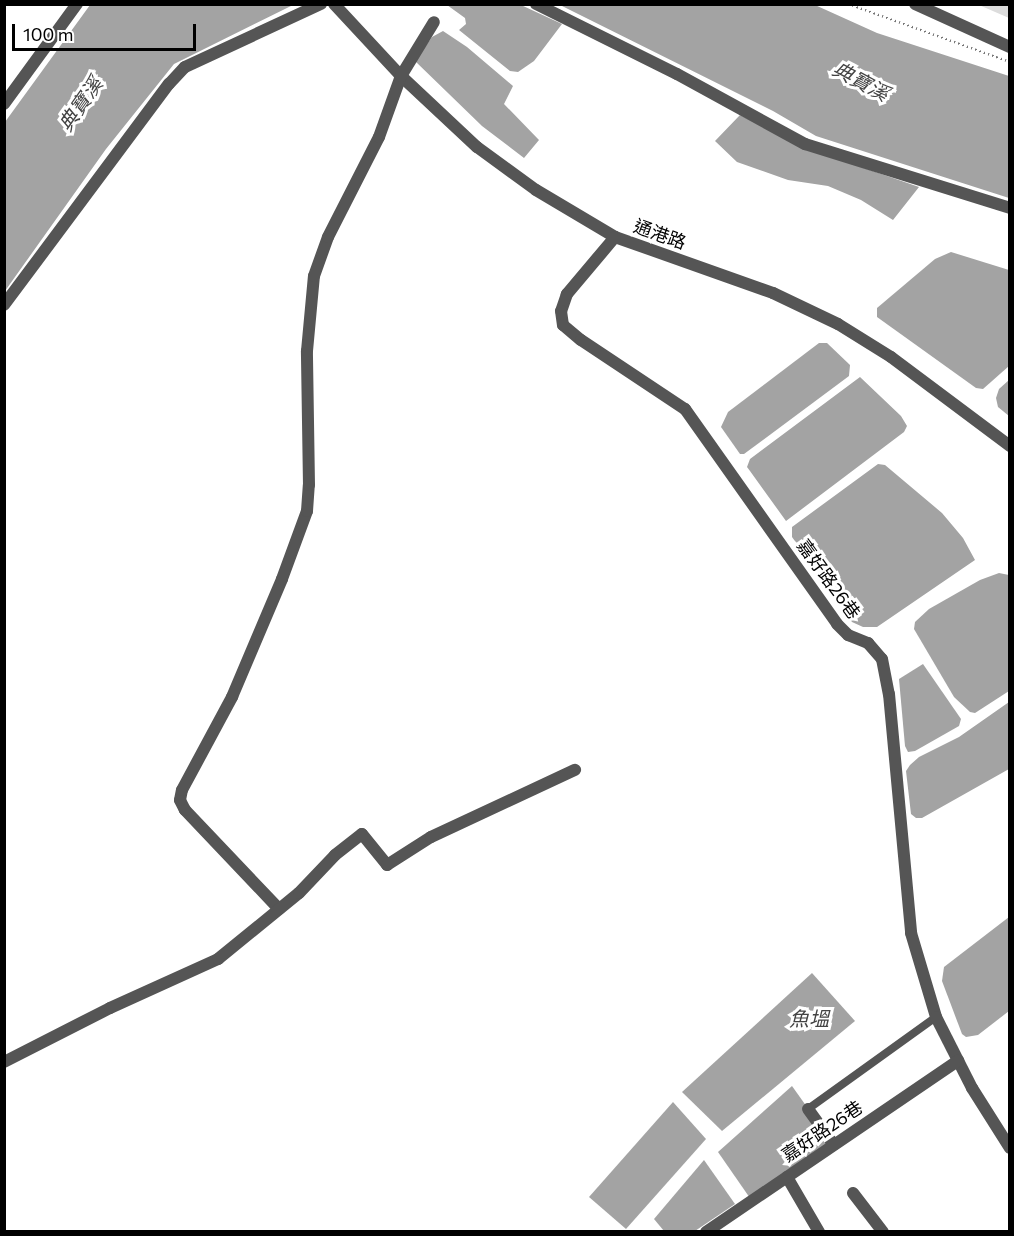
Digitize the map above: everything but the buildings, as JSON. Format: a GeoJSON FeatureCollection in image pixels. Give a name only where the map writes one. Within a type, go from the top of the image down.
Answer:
{"type":"FeatureCollection","features":[{"type":"Feature","properties":{"kind":"street"},"geometry":{"type":"LineString","coordinates":[[4,104],[77,4]]}},
{"type":"Feature","properties":{"kind":"street"},"geometry":{"type":"LineString","coordinates":[[4,305],[169,84],[185,67],[321,4]]}},
{"type":"Feature","properties":{"kind":"street","name":"通港路"},"geometry":{"type":"LineString","coordinates":[[334,4],[401,76],[477,147],[536,190],[615,237],[772,293],[838,324],[891,357],[1010,446]]}},
{"type":"Feature","properties":{"kind":"street"},"geometry":{"type":"LineString","coordinates":[[536,4],[677,74],[805,144],[1010,208]]}},
{"type":"Feature","properties":{"kind":"street"},"geometry":{"type":"LineString","coordinates":[[915,4],[1010,47]]}},
{"type":"Feature","properties":{"kind":"street"},"geometry":{"type":"LineString","coordinates":[[279,909],[185,810],[180,800],[182,790],[232,697],[282,579],[307,511],[309,486],[307,351],[314,276],[328,237],[380,137],[401,76],[434,22]]}},
{"type":"Feature","properties":{"kind":"street","name":"嘉好路26巷"},"geometry":{"type":"LineString","coordinates":[[615,237],[567,294],[561,311],[563,325],[581,340],[685,409],[837,624],[848,635],[868,643],[882,659],[889,694],[911,933],[936,1017],[960,1065],[834,1145],[706,1232]]}},
{"type":"Feature","properties":{"kind":"street"},"geometry":{"type":"LineString","coordinates":[[4,1062],[110,1008],[218,959],[299,893],[342,850],[362,834],[387,865],[431,837],[575,770]]}},
{"type":"Feature","properties":{"kind":"street"},"geometry":{"type":"LineString","coordinates":[[960,1065],[1010,1148]]}},
{"type":"Feature","properties":{"kind":"street"},"geometry":{"type":"LineString","coordinates":[[808,1109],[834,1145]]}},
{"type":"Feature","properties":{"kind":"street"},"geometry":{"type":"LineString","coordinates":[[787,1177],[819,1232]]}},
{"type":"Feature","properties":{"kind":"street"},"geometry":{"type":"LineString","coordinates":[[853,1193],[883,1232]]}},
{"type":"Feature","properties":{"kind":"lane"},"geometry":{"type":"LineString","coordinates":[[808,1109],[936,1017]]}},
{"type":"Feature","properties":{"kind":"path"},"geometry":{"type":"LineString","coordinates":[[848,4],[1010,62]]}},
{"type":"Feature","properties":{"kind":"shaded area"},"geometry":{"type":"Polygon","coordinates":[[[979,5],[1009,5],[1009,18],[979,5]]]}},
{"type":"Feature","properties":{"kind":"water","name":"典寶溪"},"geometry":{"type":"Polygon","coordinates":[[[90,5],[293,5],[174,64],[106,149],[5,291],[5,122],[90,5]]]}},
{"type":"Feature","properties":{"kind":"water"},"geometry":{"type":"Polygon","coordinates":[[[447,5],[521,5],[562,24],[534,61],[518,72],[510,71],[459,30],[466,24],[465,18],[447,5]]]}},
{"type":"Feature","properties":{"kind":"water","name":"典寶溪"},"geometry":{"type":"Polygon","coordinates":[[[560,5],[815,5],[877,33],[1009,76],[1009,198],[816,136],[773,111],[560,5]]]}},
{"type":"Feature","properties":{"kind":"water"},"geometry":{"type":"Polygon","coordinates":[[[443,31],[467,47],[513,86],[504,104],[539,140],[524,158],[482,126],[415,61],[432,37],[443,31]]]}},
{"type":"Feature","properties":{"kind":"water"},"geometry":{"type":"Polygon","coordinates":[[[740,115],[803,147],[919,187],[893,220],[861,200],[828,186],[788,180],[737,162],[715,141],[740,115]]]}},
{"type":"Feature","properties":{"kind":"water"},"geometry":{"type":"Polygon","coordinates":[[[951,252],[1009,270],[1009,366],[983,389],[976,388],[877,317],[877,308],[935,259],[951,252]]]}},
{"type":"Feature","properties":{"kind":"water"},"geometry":{"type":"Polygon","coordinates":[[[819,343],[827,343],[850,365],[849,376],[744,454],[740,454],[721,427],[728,412],[819,343]]]}},
{"type":"Feature","properties":{"kind":"water"},"geometry":{"type":"Polygon","coordinates":[[[860,377],[901,416],[907,426],[904,432],[786,521],[747,467],[750,459],[860,377]]]}},
{"type":"Feature","properties":{"kind":"water"},"geometry":{"type":"Polygon","coordinates":[[[1009,380],[1009,416],[998,407],[996,398],[999,389],[1009,380]]]}},
{"type":"Feature","properties":{"kind":"water"},"geometry":{"type":"Polygon","coordinates":[[[878,464],[885,465],[942,513],[963,538],[975,560],[877,627],[863,627],[852,622],[792,537],[792,527],[878,464]]]}},
{"type":"Feature","properties":{"kind":"water"},"geometry":{"type":"Polygon","coordinates":[[[999,573],[1009,575],[1009,691],[975,713],[970,712],[954,697],[914,629],[915,622],[929,609],[980,580],[999,573]]]}},
{"type":"Feature","properties":{"kind":"water"},"geometry":{"type":"Polygon","coordinates":[[[923,664],[961,719],[959,726],[915,751],[908,752],[905,746],[899,679],[923,664]]]}},
{"type":"Feature","properties":{"kind":"water"},"geometry":{"type":"Polygon","coordinates":[[[1009,702],[1009,769],[922,818],[916,818],[911,814],[906,771],[910,765],[919,757],[959,737],[1009,702]]]}},
{"type":"Feature","properties":{"kind":"water"},"geometry":{"type":"Polygon","coordinates":[[[1009,917],[1009,1011],[978,1035],[966,1037],[962,1034],[942,981],[944,967],[1009,917]]]}},
{"type":"Feature","properties":{"kind":"water","name":"魚塭"},"geometry":{"type":"Polygon","coordinates":[[[812,973],[855,1021],[722,1131],[682,1092],[812,973]]]}},
{"type":"Feature","properties":{"kind":"water"},"geometry":{"type":"Polygon","coordinates":[[[792,1086],[834,1145],[752,1201],[718,1152],[792,1086]]]}},
{"type":"Feature","properties":{"kind":"water"},"geometry":{"type":"Polygon","coordinates":[[[673,1102],[706,1139],[626,1229],[589,1197],[673,1102]]]}},
{"type":"Feature","properties":{"kind":"water"},"geometry":{"type":"Polygon","coordinates":[[[704,1160],[735,1204],[695,1231],[664,1231],[654,1219],[704,1160]]]}}]}
